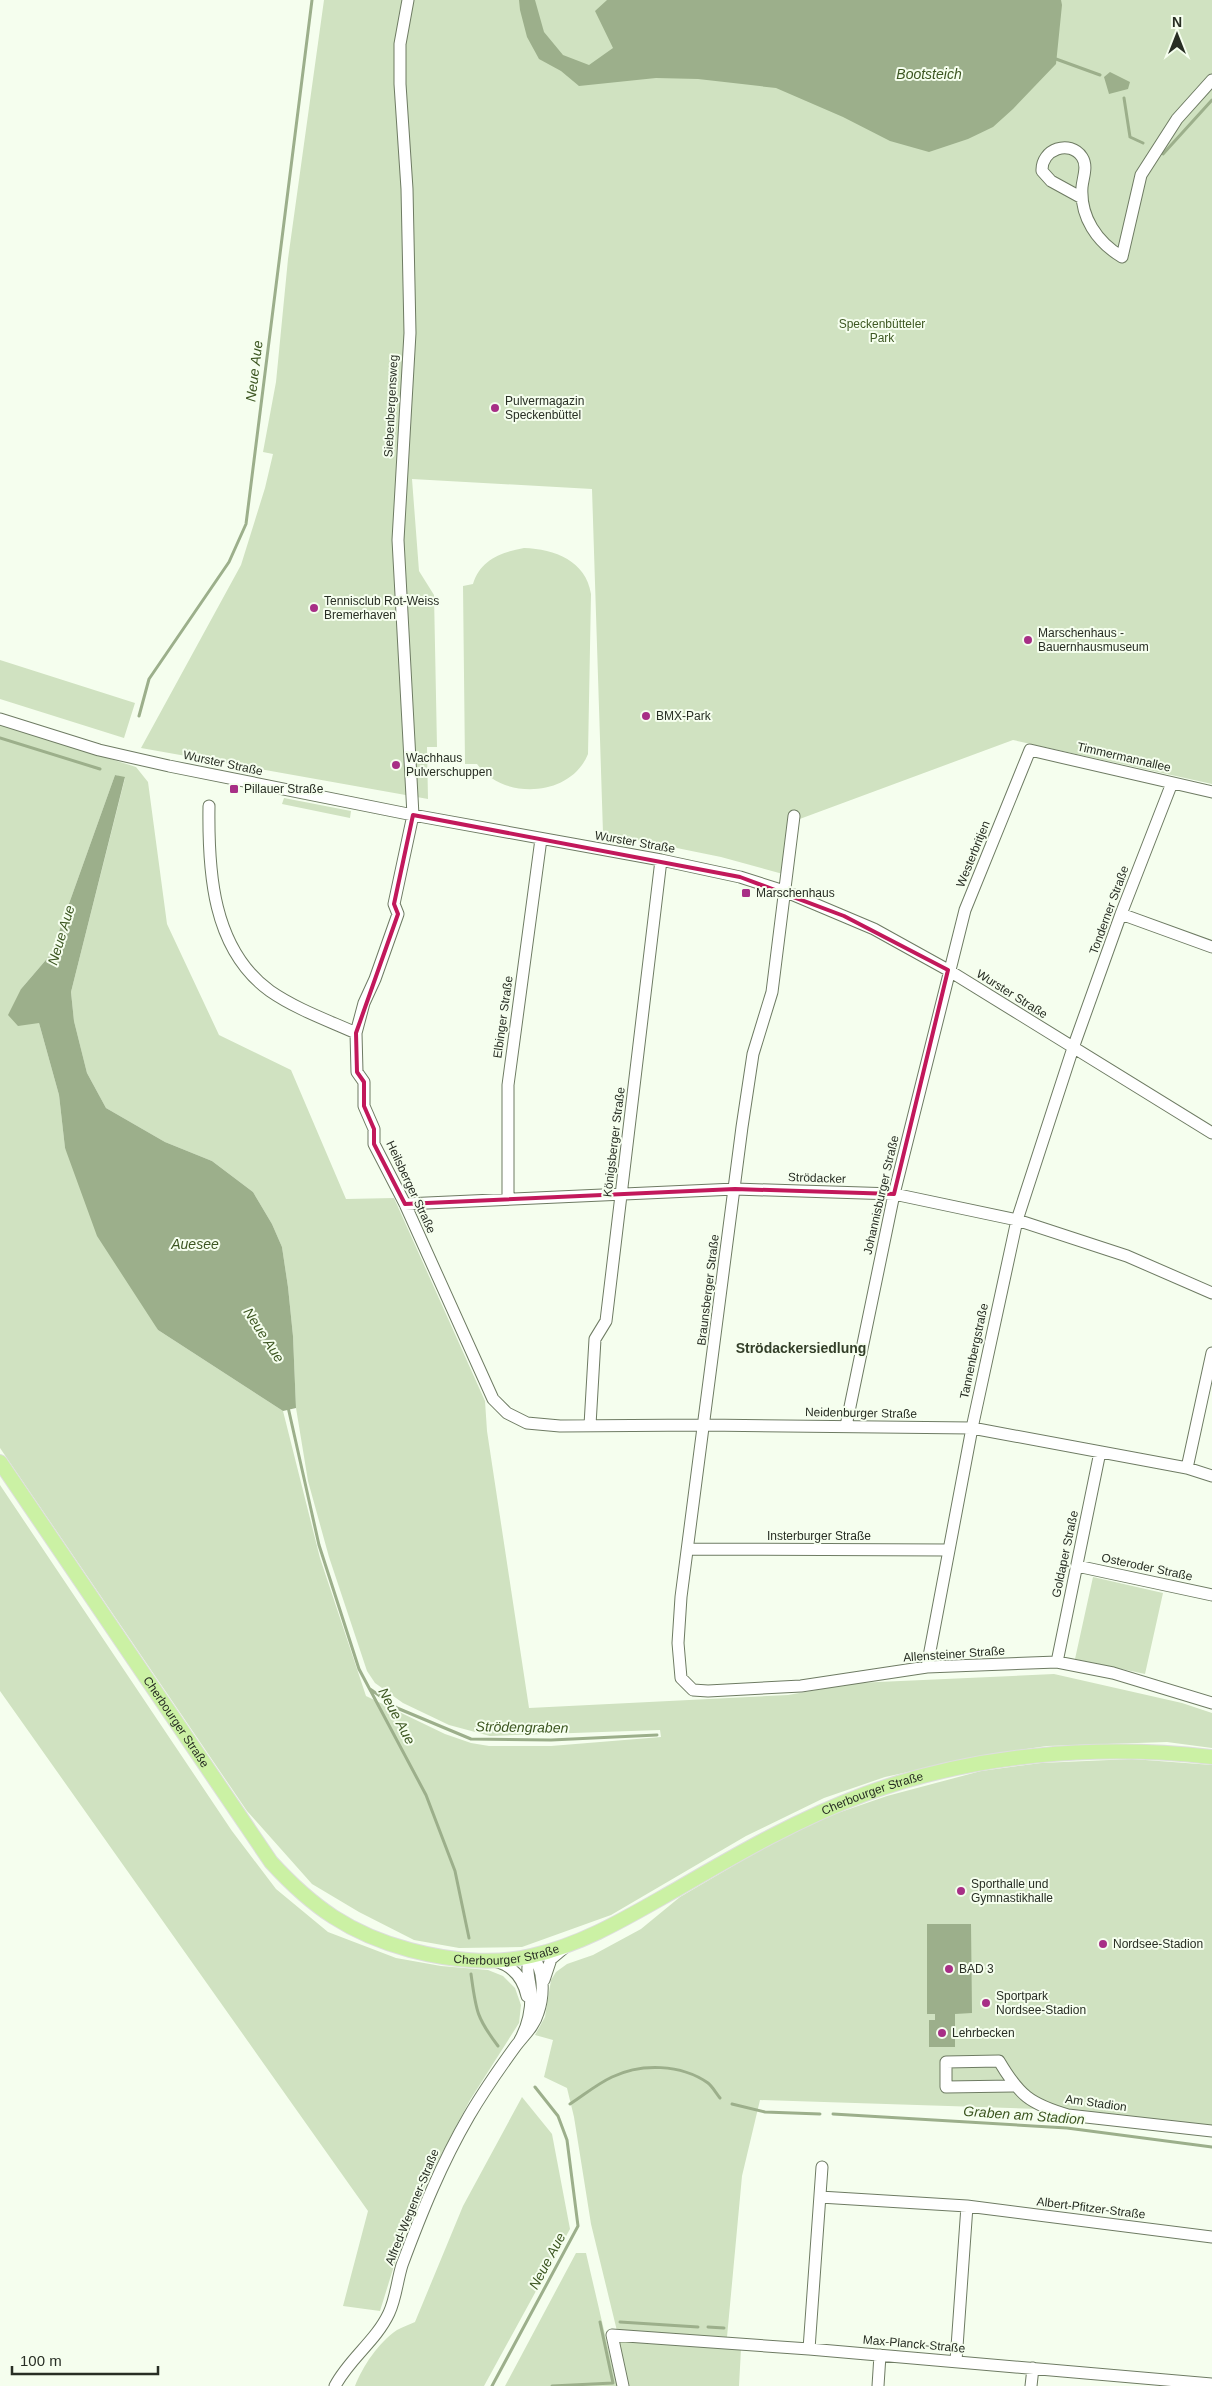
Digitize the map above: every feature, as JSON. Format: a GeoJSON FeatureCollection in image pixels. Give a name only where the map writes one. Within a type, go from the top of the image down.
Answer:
{"type":"FeatureCollection","features":[{"type":"Feature","properties":{"kind":"main road","name":"Cherbourger Straße"},"geometry":{"type":"LineString","coordinates":[[0,1462],[256,1842],[286,1879],[332,1918],[373,1938],[434,1955],[487,1960],[530,1956],[571,1944],[628,1917],[791,1826],[866,1794],[908,1780],[991,1762],[1094,1752],[1212,1757]]}},
{"type":"Feature","properties":{"kind":"street","name":"Siebenbergensweg"},"geometry":{"type":"LineString","coordinates":[[408,0],[400,44],[400,84],[407,189],[410,332],[398,540],[413,815]]}},
{"type":"Feature","properties":{"kind":"street"},"geometry":{"type":"LineString","coordinates":[[1082,198],[1051,181],[1042,170],[1044,159],[1051,152],[1066,147],[1077,150],[1084,159],[1086,166],[1082,198],[1092,231],[1112,251],[1122,257],[1141,175],[1177,118],[1212,80]]}},
{"type":"Feature","properties":{"kind":"street","name":"Wurster Straße"},"geometry":{"type":"LineString","coordinates":[[0,719],[89,747],[140,760],[413,815],[661,860],[740,877],[784,891],[874,929],[948,970],[1212,1133]]}},
{"type":"Feature","properties":{"kind":"street","name":"Timmermannallee"},"geometry":{"type":"LineString","coordinates":[[1030,750],[1212,792]]}},
{"type":"Feature","properties":{"kind":"street","name":"Westerbritjen"},"geometry":{"type":"LineString","coordinates":[[948,970],[964,910],[1030,750]]}},
{"type":"Feature","properties":{"kind":"street","name":"Tonderner Straße"},"geometry":{"type":"LineString","coordinates":[[1073,1048],[1121,914],[1172,783]]}},
{"type":"Feature","properties":{"kind":"street"},"geometry":{"type":"LineString","coordinates":[[210,806],[208,845],[216,902],[228,940],[240,960],[254,977],[286,1001],[356,1033]]}},
{"type":"Feature","properties":{"kind":"street","name":"Heilsberger Straße"},"geometry":{"type":"LineString","coordinates":[[413,815],[394,904],[398,914],[375,979],[364,1003],[356,1033],[357,1072],[364,1082],[364,1106],[374,1129],[374,1144],[405,1204],[493,1399],[507,1413]]}},
{"type":"Feature","properties":{"kind":"street"},"geometry":{"type":"LineString","coordinates":[[784,891],[794,816]]}},
{"type":"Feature","properties":{"kind":"street","name":"Elbinger Straße"},"geometry":{"type":"LineString","coordinates":[[508,1200],[508,1085],[541,839]]}},
{"type":"Feature","properties":{"kind":"street","name":"Königsberger Straße"},"geometry":{"type":"LineString","coordinates":[[590,1425],[595,1339],[606,1321],[661,860]]}},
{"type":"Feature","properties":{"kind":"street","name":"Braunsberger Straße"},"geometry":{"type":"LineString","coordinates":[[693,1690],[681,1678],[678,1643],[688,1549],[753,1054],[772,992],[784,891]]}},
{"type":"Feature","properties":{"kind":"street"},"geometry":{"type":"LineString","coordinates":[[1121,914],[1212,947]]}},
{"type":"Feature","properties":{"kind":"street","name":"Johannisburger Straße"},"geometry":{"type":"LineString","coordinates":[[846,1426],[894,1194],[948,970]]}},
{"type":"Feature","properties":{"kind":"street","name":"Tannenbergstraße"},"geometry":{"type":"LineString","coordinates":[[927,1667],[972,1428],[1017,1220],[1073,1048]]}},
{"type":"Feature","properties":{"kind":"street","name":"Strödacker"},"geometry":{"type":"LineString","coordinates":[[405,1204],[735,1189],[894,1194],[1017,1220],[1127,1256],[1212,1293]]}},
{"type":"Feature","properties":{"kind":"street"},"geometry":{"type":"LineString","coordinates":[[1187,1468],[1212,1353]]}},
{"type":"Feature","properties":{"kind":"street","name":"Neidenburger Straße"},"geometry":{"type":"LineString","coordinates":[[507,1413],[527,1423],[972,1428],[1187,1468],[1212,1476]]}},
{"type":"Feature","properties":{"kind":"street","name":"Goldaper Straße"},"geometry":{"type":"LineString","coordinates":[[1057,1662],[1100,1452]]}},
{"type":"Feature","properties":{"kind":"street","name":"Insterburger Straße"},"geometry":{"type":"LineString","coordinates":[[688,1549],[949,1550]]}},
{"type":"Feature","properties":{"kind":"street","name":"Osteroder Straße"},"geometry":{"type":"LineString","coordinates":[[1077,1566],[1212,1594]]}},
{"type":"Feature","properties":{"kind":"street","name":"Allensteiner Straße"},"geometry":{"type":"LineString","coordinates":[[693,1690],[800,1686],[927,1667],[1057,1662],[1113,1673],[1212,1703]]}},
{"type":"Feature","properties":{"kind":"street"},"geometry":{"type":"LineString","coordinates":[[540,1996],[551,1958],[571,1944]]}},
{"type":"Feature","properties":{"kind":"street","name":"Alfred-Wegener-Straße"},"geometry":{"type":"LineString","coordinates":[[335,2386],[351,2363],[379,2330],[390,2312],[401,2269],[417,2225],[447,2157],[474,2108],[520,2040],[530,2030],[538,2012],[541,1969],[537,1961],[530,1956],[527,1967],[530,1982],[530,2011],[520,2040]]}},
{"type":"Feature","properties":{"kind":"street"},"geometry":{"type":"LineString","coordinates":[[487,1960],[506,1965],[518,1975],[525,1988],[530,2011]]}},
{"type":"Feature","properties":{"kind":"street","name":"Am Stadion"},"geometry":{"type":"LineString","coordinates":[[1014,2086],[946,2087],[946,2062],[999,2061],[1014,2086],[1026,2097],[1048,2109],[1068,2114],[1212,2131]]}},
{"type":"Feature","properties":{"kind":"street"},"geometry":{"type":"LineString","coordinates":[[809,2349],[822,2167]]}},
{"type":"Feature","properties":{"kind":"street","name":"Albert-Pfitzer-Straße"},"geometry":{"type":"LineString","coordinates":[[820,2197],[967,2206],[1212,2237]]}},
{"type":"Feature","properties":{"kind":"street"},"geometry":{"type":"LineString","coordinates":[[956,2362],[967,2206]]}},
{"type":"Feature","properties":{"kind":"street","name":"Max-Planck-Straße"},"geometry":{"type":"LineString","coordinates":[[623,2386],[612,2335],[1033,2368],[1156,2382],[1212,2384]]}},
{"type":"Feature","properties":{"kind":"street"},"geometry":{"type":"LineString","coordinates":[[878,2386],[880,2355]]}},
{"type":"Feature","properties":{"kind":"street"},"geometry":{"type":"LineString","coordinates":[[1031,2386],[1033,2368]]}},
{"type":"Feature","properties":{"kind":"highlighted area"},"geometry":{"type":"Polygon","coordinates":[[[413,815],[740,877],[844,916],[948,970],[894,1194],[735,1189],[405,1204],[374,1144],[374,1129],[364,1106],[364,1082],[357,1072],[356,1033],[398,914],[394,904],[413,815]]]}},
{"type":"Feature","properties":{"kind":"green space","name":"Speckenbütteler Park"},"geometry":{"type":"Polygon","coordinates":[[[324,0],[1212,0],[1212,784],[1013,740],[797,820],[790,876],[721,857],[603,833],[592,489],[412,479],[419,571],[434,595],[437,747],[427,747],[428,799],[141,748],[241,565],[265,488],[273,454],[263,452],[276,382],[288,259],[324,0]]]}},
{"type":"Feature","properties":{"kind":"green space"},"geometry":{"type":"Polygon","coordinates":[[[524,548],[558,554],[576,565],[583,573],[591,594],[588,754],[579,768],[567,779],[552,786],[536,789],[519,788],[503,784],[489,776],[477,764],[465,764],[463,586],[473,584],[481,569],[492,558],[524,548]]]}},
{"type":"Feature","properties":{"kind":"green space"},"geometry":{"type":"Polygon","coordinates":[[[0,660],[135,703],[124,738],[0,699],[0,660]]]}},
{"type":"Feature","properties":{"kind":"green space"},"geometry":{"type":"Polygon","coordinates":[[[0,724],[136,767],[148,782],[167,924],[219,1035],[291,1070],[346,1199],[394,1198],[485,1401],[487,1431],[529,1708],[788,1695],[856,1683],[1054,1674],[1182,1703],[1212,1713],[1212,1748],[1167,1742],[1047,1746],[991,1754],[885,1777],[824,1798],[746,1836],[611,1915],[522,1947],[459,1948],[414,1940],[359,1912],[312,1884],[247,1811],[0,1448],[0,724]],[[115,775],[51,954],[21,989],[39,1023],[59,1095],[65,1148],[158,1330],[283,1411],[320,1558],[366,1696],[445,1734],[471,1743],[489,1746],[551,1746],[661,1737],[660,1730],[490,1736],[449,1725],[403,1703],[375,1683],[367,1671],[329,1557],[308,1481],[296,1408],[293,1336],[288,1287],[282,1247],[272,1224],[253,1192],[212,1161],[165,1142],[106,1108],[87,1073],[74,1021],[71,992],[125,778],[115,775]]]}},
{"type":"Feature","properties":{"kind":"green space"},"geometry":{"type":"Polygon","coordinates":[[[284,798],[351,811],[350,818],[282,804],[284,798]]]}},
{"type":"Feature","properties":{"kind":"green space"},"geometry":{"type":"Polygon","coordinates":[[[0,1485],[232,1831],[276,1889],[328,1932],[396,1958],[441,1966],[488,1970],[503,1976],[515,1988],[521,2005],[519,2023],[470,2100],[429,2177],[402,2240],[380,2311],[343,2306],[368,2211],[0,1691],[0,1485]]]}},
{"type":"Feature","properties":{"kind":"green space"},"geometry":{"type":"Polygon","coordinates":[[[1093,1577],[1163,1593],[1145,1674],[1075,1659],[1093,1577]]]}},
{"type":"Feature","properties":{"kind":"green space"},"geometry":{"type":"Polygon","coordinates":[[[1132,1759],[1212,1765],[1212,2128],[1071,2110],[760,2100],[742,2176],[727,2337],[617,2331],[591,2224],[574,2117],[567,2088],[544,2077],[553,2040],[535,2035],[545,2017],[551,1980],[556,1972],[567,1964],[593,1955],[641,1929],[680,1897],[786,1835],[829,1816],[887,1796],[981,1771],[1041,1763],[1132,1759]]]}},
{"type":"Feature","properties":{"kind":"green space"},"geometry":{"type":"Polygon","coordinates":[[[522,2097],[552,2134],[570,2229],[484,2386],[355,2386],[377,2348],[397,2330],[415,2322],[463,2206],[522,2097]]]}},
{"type":"Feature","properties":{"kind":"green space"},"geometry":{"type":"Polygon","coordinates":[[[576,2253],[586,2253],[617,2386],[505,2386],[576,2253]]]}},
{"type":"Feature","properties":{"kind":"green space"},"geometry":{"type":"Polygon","coordinates":[[[618,2340],[741,2349],[739,2386],[628,2386],[618,2340]]]}},
{"type":"Feature","properties":{"kind":"water","name":"Bootsteich"},"geometry":{"type":"Polygon","coordinates":[[[519,0],[535,0],[544,32],[563,55],[589,65],[613,48],[595,11],[607,0],[1061,0],[1062,5],[1056,64],[993,127],[968,139],[929,152],[890,141],[843,117],[776,88],[698,79],[656,78],[579,86],[561,71],[539,59],[527,37],[519,0]]]}},
{"type":"Feature","properties":{"kind":"water"},"geometry":{"type":"Polygon","coordinates":[[[1110,72],[1130,82],[1128,89],[1109,94],[1104,77],[1110,72]]]}},
{"type":"Feature","properties":{"kind":"water","name":"Auesee"},"geometry":{"type":"Polygon","coordinates":[[[115,775],[125,777],[71,992],[74,1021],[87,1073],[106,1108],[165,1142],[212,1161],[253,1192],[272,1224],[282,1247],[293,1336],[296,1408],[283,1411],[158,1330],[97,1236],[65,1148],[59,1095],[39,1023],[18,1026],[8,1015],[21,989],[51,954],[115,775]]]}},
{"type":"Feature","properties":{"kind":"water","name":"BAD 3"},"geometry":{"type":"Polygon","coordinates":[[[927,1924],[971,1924],[972,2013],[955,2014],[955,2047],[929,2047],[929,2020],[935,2020],[935,2014],[927,2014],[927,1924]]]}},
{"type":"Feature","properties":{"kind":"waterway","name":"Neue Aue"},"geometry":{"type":"LineString","coordinates":[[139,716],[149,679],[229,562],[246,524],[312,0]]}},
{"type":"Feature","properties":{"kind":"waterway"},"geometry":{"type":"LineString","coordinates":[[1056,59],[1100,75]]}},
{"type":"Feature","properties":{"kind":"waterway"},"geometry":{"type":"LineString","coordinates":[[1124,98],[1130,137],[1143,143]]}},
{"type":"Feature","properties":{"kind":"waterway"},"geometry":{"type":"LineString","coordinates":[[1163,154],[1212,100]]}},
{"type":"Feature","properties":{"kind":"waterway"},"geometry":{"type":"LineString","coordinates":[[0,738],[100,769]]}},
{"type":"Feature","properties":{"kind":"waterway","name":"Neue Aue"},"geometry":{"type":"LineString","coordinates":[[288,1407],[319,1545],[359,1669],[426,1795],[455,1871],[469,1938]]}},
{"type":"Feature","properties":{"kind":"waterway","name":"Strödengraben"},"geometry":{"type":"LineString","coordinates":[[370,1689],[397,1708],[471,1739],[551,1740],[657,1735]]}},
{"type":"Feature","properties":{"kind":"waterway","name":"Neue Aue"},"geometry":{"type":"LineString","coordinates":[[471,1974],[478,2013],[485,2028],[498,2046]]}},
{"type":"Feature","properties":{"kind":"waterway","name":"Graben am Stadion"},"geometry":{"type":"LineString","coordinates":[[570,2104],[612,2077],[623,2072],[648,2068],[673,2069],[686,2072],[709,2084],[720,2098]]}},
{"type":"Feature","properties":{"kind":"waterway","name":"Neue Aue"},"geometry":{"type":"LineString","coordinates":[[492,2386],[578,2226],[567,2140],[558,2116],[535,2087]]}},
{"type":"Feature","properties":{"kind":"waterway","name":"Graben am Stadion"},"geometry":{"type":"LineString","coordinates":[[732,2104],[765,2112],[820,2114]]}},
{"type":"Feature","properties":{"kind":"waterway","name":"Graben am Stadion"},"geometry":{"type":"LineString","coordinates":[[833,2114],[1067,2128],[1212,2147]]}},
{"type":"Feature","properties":{"kind":"waterway"},"geometry":{"type":"LineString","coordinates":[[552,2386],[613,2383],[600,2322]]}},
{"type":"Feature","properties":{"kind":"waterway"},"geometry":{"type":"LineString","coordinates":[[620,2322],[698,2327]]}},
{"type":"Feature","properties":{"kind":"waterway"},"geometry":{"type":"LineString","coordinates":[[708,2327],[724,2328]]}},
{"type":"Feature","properties":{"kind":"place","name":"Pulvermagazin Speckenbüttel"},"geometry":{"type":"Point","coordinates":[495,408]}},
{"type":"Feature","properties":{"kind":"place","name":"Tennisclub Rot-Weiss Bremerhaven"},"geometry":{"type":"Point","coordinates":[314,608]}},
{"type":"Feature","properties":{"kind":"place","name":"Marschenhaus - Bauernhausmuseum"},"geometry":{"type":"Point","coordinates":[1028,640]}},
{"type":"Feature","properties":{"kind":"place","name":"BMX-Park"},"geometry":{"type":"Point","coordinates":[646,716]}},
{"type":"Feature","properties":{"kind":"place","name":"Wachhaus Pulverschuppen"},"geometry":{"type":"Point","coordinates":[396,765]}},
{"type":"Feature","properties":{"kind":"place","name":"Pillauer Straße"},"geometry":{"type":"Point","coordinates":[234,789]}},
{"type":"Feature","properties":{"kind":"place","name":"Marschenhaus"},"geometry":{"type":"Point","coordinates":[746,893]}},
{"type":"Feature","properties":{"kind":"place","name":"Sporthalle und Gymnastikhalle"},"geometry":{"type":"Point","coordinates":[961,1891]}},
{"type":"Feature","properties":{"kind":"place","name":"Nordsee-Stadion"},"geometry":{"type":"Point","coordinates":[1103,1944]}},
{"type":"Feature","properties":{"kind":"place","name":"BAD 3"},"geometry":{"type":"Point","coordinates":[949,1969]}},
{"type":"Feature","properties":{"kind":"place","name":"Sportpark Nordsee-Stadion"},"geometry":{"type":"Point","coordinates":[986,2003]}},
{"type":"Feature","properties":{"kind":"place","name":"Lehrbecken"},"geometry":{"type":"Point","coordinates":[942,2033]}},
{"type":"Feature","properties":{"kind":"district","name":"Strödackersiedlung"},"geometry":{"type":"Point","coordinates":[801,1348]}}]}
